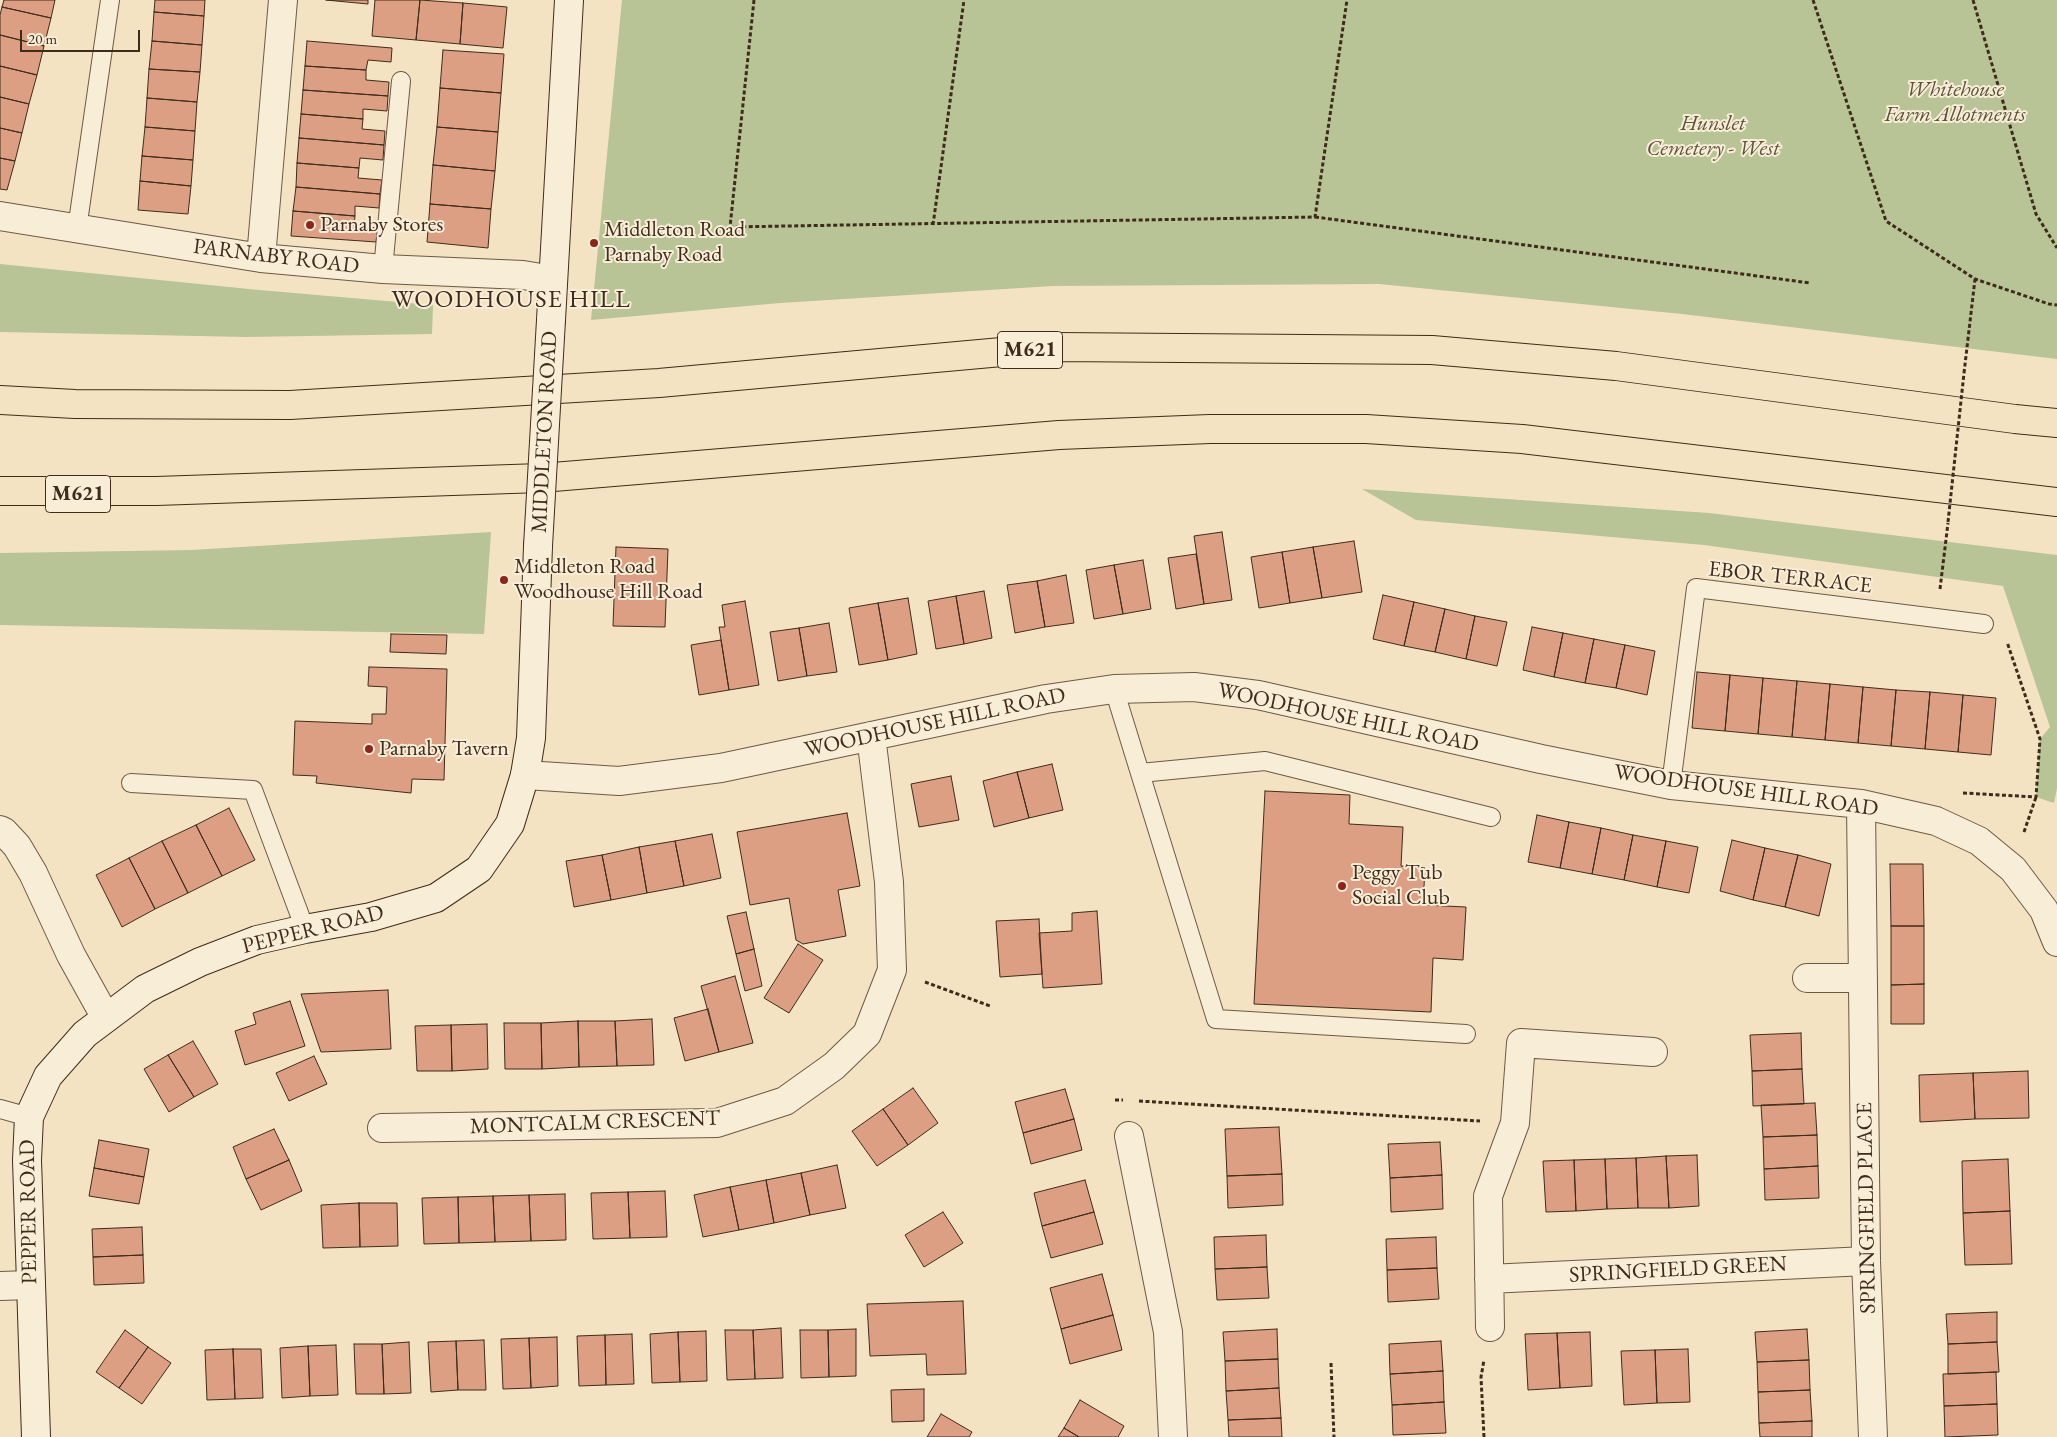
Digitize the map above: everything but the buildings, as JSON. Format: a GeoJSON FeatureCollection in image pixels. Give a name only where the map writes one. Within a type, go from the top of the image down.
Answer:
{"type":"FeatureCollection","features":[{"type":"Feature","properties":{"kind":"highway","name":"M621"},"geometry":{"type":"LineString","coordinates":[[0,400],[75,404],[300,404],[659,383],[1057,348],[1422,350],[1616,366],[2057,423]]}},
{"type":"Feature","properties":{"kind":"highway","name":"M621"},"geometry":{"type":"LineString","coordinates":[[0,394],[39,402]]}},
{"type":"Feature","properties":{"kind":"highway","name":"M621"},"geometry":{"type":"LineString","coordinates":[[0,498],[541,478],[1060,435],[1210,430],[1366,429],[1522,439],[2057,502]]}},
{"type":"Feature","properties":{"kind":"highway","name":"M621"},"geometry":{"type":"LineString","coordinates":[[0,490],[156,491]]}},
{"type":"Feature","properties":{"kind":"street"},"geometry":{"type":"LineString","coordinates":[[261,258],[283,0]]}},
{"type":"Feature","properties":{"kind":"street","name":"MIDDLETON ROAD"},"geometry":{"type":"LineString","coordinates":[[526,775],[531,738],[538,546],[569,0]]}},
{"type":"Feature","properties":{"kind":"street","name":"PARNABY ROAD"},"geometry":{"type":"LineString","coordinates":[[0,216],[261,258],[383,269],[523,275],[553,280]]}},
{"type":"Feature","properties":{"kind":"street","name":"WOODHOUSE HILL ROAD"},"geometry":{"type":"LineString","coordinates":[[526,775],[619,781],[721,768],[1046,700],[1114,688],[1194,687],[1258,695],[1540,759],[1672,785],[1861,804],[1936,822],[1979,840],[2013,869],[2044,910],[2057,942]]}},
{"type":"Feature","properties":{"kind":"street","name":"MONTCALM CRESCENT"},"geometry":{"type":"LineString","coordinates":[[382,1128],[717,1123],[785,1101],[834,1066],[867,1034],[892,970],[889,882],[871,736]]}},
{"type":"Feature","properties":{"kind":"street","name":"PEPPER ROAD"},"geometry":{"type":"LineString","coordinates":[[36,1437],[27,1160],[29,1118],[48,1076],[85,1034],[106,1018],[145,989],[200,962],[257,940],[305,929],[371,918],[436,898],[479,868],[510,824],[526,775]]}},
{"type":"Feature","properties":{"kind":"street","name":"SPRINGFIELD PLACE"},"geometry":{"type":"LineString","coordinates":[[1861,804],[1866,1261],[1873,1437]]}},
{"type":"Feature","properties":{"kind":"street"},"geometry":{"type":"LineString","coordinates":[[0,830],[17,846],[32,872],[71,955],[106,1018]]}},
{"type":"Feature","properties":{"kind":"street"},"geometry":{"type":"LineString","coordinates":[[1807,978],[1863,978]]}},
{"type":"Feature","properties":{"kind":"street"},"geometry":{"type":"LineString","coordinates":[[1490,1327],[1488,1196],[1515,1123],[1521,1043],[1653,1052]]}},
{"type":"Feature","properties":{"kind":"street"},"geometry":{"type":"LineString","coordinates":[[1129,1136],[1168,1332],[1173,1437]]}},
{"type":"Feature","properties":{"kind":"street","name":"SPRINGFIELD GREEN"},"geometry":{"type":"LineString","coordinates":[[1489,1279],[1866,1261]]}},
{"type":"Feature","properties":{"kind":"street"},"geometry":{"type":"LineString","coordinates":[[0,1286],[30,1285]]}},
{"type":"Feature","properties":{"kind":"lane"},"geometry":{"type":"LineString","coordinates":[[77,229],[110,0]]}},
{"type":"Feature","properties":{"kind":"lane"},"geometry":{"type":"LineString","coordinates":[[383,269],[401,81]]}},
{"type":"Feature","properties":{"kind":"lane","name":"EBOR TERRACE"},"geometry":{"type":"LineString","coordinates":[[1672,785],[1696,588],[1984,624]]}},
{"type":"Feature","properties":{"kind":"lane"},"geometry":{"type":"LineString","coordinates":[[1114,688],[1216,1018],[1466,1034]]}},
{"type":"Feature","properties":{"kind":"lane"},"geometry":{"type":"LineString","coordinates":[[1140,773],[1265,761],[1492,817]]}},
{"type":"Feature","properties":{"kind":"lane"},"geometry":{"type":"LineString","coordinates":[[130,783],[253,790],[305,929]]}},
{"type":"Feature","properties":{"kind":"lane"},"geometry":{"type":"LineString","coordinates":[[0,1109],[29,1118]]}},
{"type":"Feature","properties":{"kind":"path"},"geometry":{"type":"LineString","coordinates":[[754,0],[730,227],[1315,217],[1810,283]]}},
{"type":"Feature","properties":{"kind":"path"},"geometry":{"type":"LineString","coordinates":[[933,225],[964,0]]}},
{"type":"Feature","properties":{"kind":"path"},"geometry":{"type":"LineString","coordinates":[[1315,217],[1347,0]]}},
{"type":"Feature","properties":{"kind":"path"},"geometry":{"type":"LineString","coordinates":[[1813,0],[1886,221],[1975,279],[2057,305]]}},
{"type":"Feature","properties":{"kind":"path"},"geometry":{"type":"LineString","coordinates":[[1973,0],[2036,214],[2057,248]]}},
{"type":"Feature","properties":{"kind":"path"},"geometry":{"type":"LineString","coordinates":[[1941,577],[1975,279]]}},
{"type":"Feature","properties":{"kind":"path"},"geometry":{"type":"LineString","coordinates":[[1936,822],[1942,792],[2036,797],[2040,739],[2008,643]]}},
{"type":"Feature","properties":{"kind":"path"},"geometry":{"type":"LineString","coordinates":[[892,970],[990,1006]]}},
{"type":"Feature","properties":{"kind":"path"},"geometry":{"type":"LineString","coordinates":[[1115,1100],[1125,1100]]}},
{"type":"Feature","properties":{"kind":"path"},"geometry":{"type":"LineString","coordinates":[[1135,1101],[1515,1123]]}},
{"type":"Feature","properties":{"kind":"path"},"geometry":{"type":"LineString","coordinates":[[1484,1437],[1481,1377],[1490,1327]]}},
{"type":"Feature","properties":{"kind":"path"},"geometry":{"type":"LineString","coordinates":[[1331,1363],[1334,1437]]}},
{"type":"Feature","properties":{"kind":"green space","name":"Hunslet Cemetery - West"},"geometry":{"type":"Polygon","coordinates":[[[622,0],[2057,0],[2057,359],[1682,314],[1379,284],[1053,286],[780,303],[591,320],[622,0]]]}},
{"type":"Feature","properties":{"kind":"green space"},"geometry":{"type":"Polygon","coordinates":[[[0,264],[433,305],[432,334],[247,337],[0,332],[0,264]]]}},
{"type":"Feature","properties":{"kind":"green space"},"geometry":{"type":"Polygon","coordinates":[[[1362,489],[1709,513],[2057,555],[2057,788],[2054,803],[2036,797],[2040,739],[2050,727],[2003,586],[1704,545],[1416,520],[1362,489]]]}},
{"type":"Feature","properties":{"kind":"green space"},"geometry":{"type":"Polygon","coordinates":[[[491,532],[484,634],[0,625],[0,553],[191,550],[491,532]]]}},
{"type":"Feature","properties":{"kind":"place","name":"Parnaby Stores"},"geometry":{"type":"Point","coordinates":[310,225]}},
{"type":"Feature","properties":{"kind":"place","name":"Middleton Road Parnaby Road"},"geometry":{"type":"Point","coordinates":[594,243]}},
{"type":"Feature","properties":{"kind":"place","name":"Middleton Road Woodhouse Hill Road"},"geometry":{"type":"Point","coordinates":[504,580]}},
{"type":"Feature","properties":{"kind":"place","name":"Parnaby Tavern"},"geometry":{"type":"Point","coordinates":[369,749]}},
{"type":"Feature","properties":{"kind":"place","name":"Peggy Tub Social Club"},"geometry":{"type":"Point","coordinates":[1342,886]}},
{"type":"Feature","properties":{"kind":"district","name":"WOODHOUSE HILL"},"geometry":{"type":"Point","coordinates":[511,300]}},
{"type":"Feature","properties":{"kind":"park label","name":"Whitehouse Farm Allotments"},"geometry":{"type":"Point","coordinates":[1955,102]}}]}
